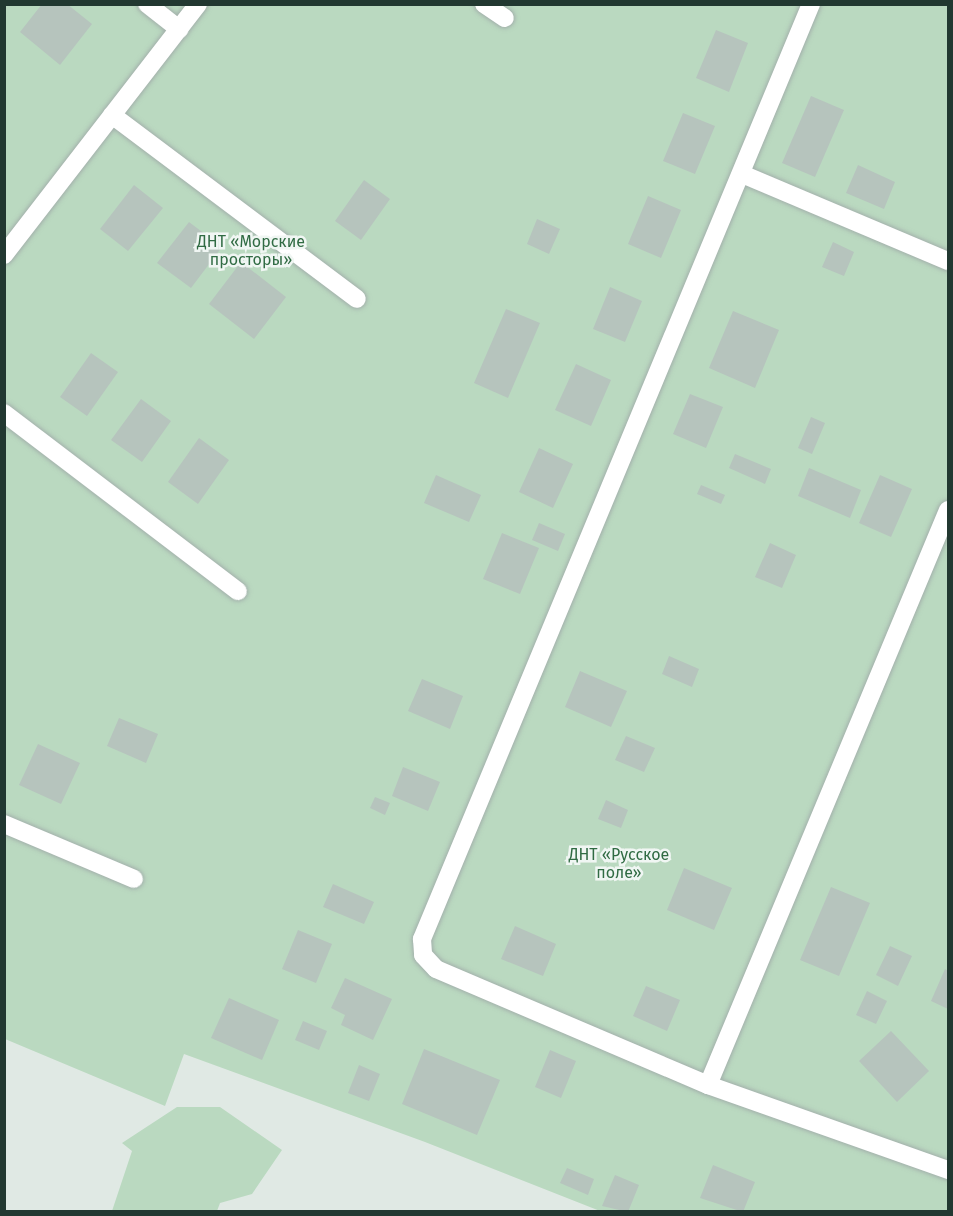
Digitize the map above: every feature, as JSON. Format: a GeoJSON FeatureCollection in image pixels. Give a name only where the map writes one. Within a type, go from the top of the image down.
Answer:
{"type":"FeatureCollection","features":[{"type":"Feature","properties":{"kind":"street"},"geometry":{"type":"LineString","coordinates":[[147,4],[179,29]]}},
{"type":"Feature","properties":{"kind":"street"},"geometry":{"type":"LineString","coordinates":[[4,255],[198,4]]}},
{"type":"Feature","properties":{"kind":"street"},"geometry":{"type":"LineString","coordinates":[[484,4],[505,18]]}},
{"type":"Feature","properties":{"kind":"street"},"geometry":{"type":"LineString","coordinates":[[811,4],[422,939],[423,955],[436,969],[708,1085],[948,1170]]}},
{"type":"Feature","properties":{"kind":"street"},"geometry":{"type":"LineString","coordinates":[[112,115],[357,299]]}},
{"type":"Feature","properties":{"kind":"street"},"geometry":{"type":"LineString","coordinates":[[742,174],[948,261]]}},
{"type":"Feature","properties":{"kind":"street"},"geometry":{"type":"LineString","coordinates":[[4,412],[238,591]]}},
{"type":"Feature","properties":{"kind":"street"},"geometry":{"type":"LineString","coordinates":[[708,1085],[948,510]]}},
{"type":"Feature","properties":{"kind":"street"},"geometry":{"type":"LineString","coordinates":[[4,824],[134,879]]}},
{"type":"Feature","properties":{"kind":"green space","name":"ДНТ «Русское поле»"},"geometry":{"type":"Polygon","coordinates":[[[4,5],[948,5],[948,1211],[600,1211],[425,1142],[184,1054],[165,1106],[5,1039],[4,5]]]}},
{"type":"Feature","properties":{"kind":"green space"},"geometry":{"type":"Polygon","coordinates":[[[177,1107],[220,1107],[282,1150],[252,1194],[220,1203],[217,1211],[112,1211],[132,1151],[122,1143],[177,1107]]]}},
{"type":"Feature","properties":{"kind":"building"},"geometry":{"type":"Polygon","coordinates":[[[42,4],[67,4],[92,24],[60,65],[20,32],[42,4]]]}},
{"type":"Feature","properties":{"kind":"building"},"geometry":{"type":"Polygon","coordinates":[[[716,30],[748,43],[729,92],[696,78],[716,30]]]}},
{"type":"Feature","properties":{"kind":"building"},"geometry":{"type":"Polygon","coordinates":[[[811,96],[844,110],[815,177],[782,163],[811,96]]]}},
{"type":"Feature","properties":{"kind":"building"},"geometry":{"type":"Polygon","coordinates":[[[683,113],[715,126],[695,174],[663,161],[683,113]]]}},
{"type":"Feature","properties":{"kind":"building"},"geometry":{"type":"Polygon","coordinates":[[[858,165],[895,182],[884,209],[846,193],[858,165]]]}},
{"type":"Feature","properties":{"kind":"building"},"geometry":{"type":"Polygon","coordinates":[[[364,180],[390,199],[361,240],[335,221],[364,180]]]}},
{"type":"Feature","properties":{"kind":"building"},"geometry":{"type":"Polygon","coordinates":[[[134,185],[163,208],[128,251],[100,229],[134,185]]]}},
{"type":"Feature","properties":{"kind":"building"},"geometry":{"type":"Polygon","coordinates":[[[648,196],[681,210],[661,258],[628,244],[648,196]]]}},
{"type":"Feature","properties":{"kind":"building"},"geometry":{"type":"Polygon","coordinates":[[[537,219],[560,229],[549,254],[527,244],[537,219]]]}},
{"type":"Feature","properties":{"kind":"building"},"geometry":{"type":"Polygon","coordinates":[[[189,222],[222,247],[191,288],[157,263],[189,222]]]}},
{"type":"Feature","properties":{"kind":"building"},"geometry":{"type":"Polygon","coordinates":[[[833,242],[854,252],[844,276],[822,267],[833,242]]]}},
{"type":"Feature","properties":{"kind":"building"},"geometry":{"type":"Polygon","coordinates":[[[241,262],[286,297],[254,339],[209,304],[241,262]]]}},
{"type":"Feature","properties":{"kind":"building"},"geometry":{"type":"Polygon","coordinates":[[[610,287],[642,301],[625,342],[593,329],[610,287]]]}},
{"type":"Feature","properties":{"kind":"building"},"geometry":{"type":"Polygon","coordinates":[[[506,309],[540,323],[508,398],[474,383],[506,309]]]}},
{"type":"Feature","properties":{"kind":"building"},"geometry":{"type":"Polygon","coordinates":[[[733,311],[779,330],[755,388],[709,368],[733,311]]]}},
{"type":"Feature","properties":{"kind":"building"},"geometry":{"type":"Polygon","coordinates":[[[91,353],[118,372],[87,416],[60,397],[91,353]]]}},
{"type":"Feature","properties":{"kind":"building"},"geometry":{"type":"Polygon","coordinates":[[[576,364],[611,380],[591,426],[555,410],[576,364]]]}},
{"type":"Feature","properties":{"kind":"building"},"geometry":{"type":"Polygon","coordinates":[[[690,394],[723,407],[706,448],[673,434],[690,394]]]}},
{"type":"Feature","properties":{"kind":"building"},"geometry":{"type":"Polygon","coordinates":[[[141,399],[171,421],[142,462],[111,440],[141,399]]]}},
{"type":"Feature","properties":{"kind":"building"},"geometry":{"type":"Polygon","coordinates":[[[811,417],[825,423],[812,454],[798,448],[811,417]]]}},
{"type":"Feature","properties":{"kind":"building"},"geometry":{"type":"Polygon","coordinates":[[[199,438],[229,460],[198,504],[168,482],[199,438]]]}},
{"type":"Feature","properties":{"kind":"building"},"geometry":{"type":"Polygon","coordinates":[[[539,448],[573,464],[553,508],[519,492],[539,448]]]}},
{"type":"Feature","properties":{"kind":"building"},"geometry":{"type":"Polygon","coordinates":[[[735,454],[771,469],[765,484],[729,468],[735,454]]]}},
{"type":"Feature","properties":{"kind":"building"},"geometry":{"type":"Polygon","coordinates":[[[809,468],[861,490],[850,518],[798,496],[809,468]]]}},
{"type":"Feature","properties":{"kind":"building"},"geometry":{"type":"Polygon","coordinates":[[[436,475],[481,495],[469,522],[424,503],[436,475]]]}},
{"type":"Feature","properties":{"kind":"building"},"geometry":{"type":"Polygon","coordinates":[[[880,475],[912,489],[891,537],[859,523],[880,475]]]}},
{"type":"Feature","properties":{"kind":"building"},"geometry":{"type":"Polygon","coordinates":[[[701,485],[725,495],[721,504],[697,494],[701,485]]]}},
{"type":"Feature","properties":{"kind":"building"},"geometry":{"type":"Polygon","coordinates":[[[539,523],[565,534],[558,551],[532,540],[539,523]]]}},
{"type":"Feature","properties":{"kind":"building"},"geometry":{"type":"Polygon","coordinates":[[[502,533],[539,548],[520,594],[483,579],[502,533]]]}},
{"type":"Feature","properties":{"kind":"building"},"geometry":{"type":"Polygon","coordinates":[[[770,543],[796,555],[782,588],[755,577],[770,543]]]}},
{"type":"Feature","properties":{"kind":"building"},"geometry":{"type":"Polygon","coordinates":[[[669,656],[699,669],[692,687],[662,674],[669,656]]]}},
{"type":"Feature","properties":{"kind":"building"},"geometry":{"type":"Polygon","coordinates":[[[580,671],[627,691],[611,727],[565,707],[580,671]]]}},
{"type":"Feature","properties":{"kind":"building"},"geometry":{"type":"Polygon","coordinates":[[[422,679],[463,696],[450,729],[408,711],[422,679]]]}},
{"type":"Feature","properties":{"kind":"building"},"geometry":{"type":"Polygon","coordinates":[[[119,718],[158,734],[146,763],[107,746],[119,718]]]}},
{"type":"Feature","properties":{"kind":"building"},"geometry":{"type":"Polygon","coordinates":[[[626,736],[655,748],[644,772],[615,760],[626,736]]]}},
{"type":"Feature","properties":{"kind":"building"},"geometry":{"type":"Polygon","coordinates":[[[38,744],[80,763],[61,804],[19,785],[38,744]]]}},
{"type":"Feature","properties":{"kind":"building"},"geometry":{"type":"Polygon","coordinates":[[[403,767],[440,782],[428,811],[392,796],[403,767]]]}},
{"type":"Feature","properties":{"kind":"building"},"geometry":{"type":"Polygon","coordinates":[[[375,797],[390,803],[385,815],[370,808],[375,797]]]}},
{"type":"Feature","properties":{"kind":"building"},"geometry":{"type":"Polygon","coordinates":[[[606,800],[628,810],[621,828],[598,819],[606,800]]]}},
{"type":"Feature","properties":{"kind":"building"},"geometry":{"type":"Polygon","coordinates":[[[684,868],[732,888],[714,930],[667,910],[684,868]]]}},
{"type":"Feature","properties":{"kind":"building"},"geometry":{"type":"Polygon","coordinates":[[[333,884],[374,902],[364,924],[323,907],[333,884]]]}},
{"type":"Feature","properties":{"kind":"building"},"geometry":{"type":"Polygon","coordinates":[[[831,887],[870,903],[839,976],[800,960],[831,887]]]}},
{"type":"Feature","properties":{"kind":"building"},"geometry":{"type":"Polygon","coordinates":[[[515,926],[556,944],[543,976],[501,959],[515,926]]]}},
{"type":"Feature","properties":{"kind":"building"},"geometry":{"type":"Polygon","coordinates":[[[298,930],[332,944],[316,983],[282,969],[298,930]]]}},
{"type":"Feature","properties":{"kind":"building"},"geometry":{"type":"Polygon","coordinates":[[[890,946],[912,956],[898,986],[876,975],[890,946]]]}},
{"type":"Feature","properties":{"kind":"building"},"geometry":{"type":"Polygon","coordinates":[[[945,969],[948,971],[948,1009],[931,1001],[945,969]]]}},
{"type":"Feature","properties":{"kind":"building"},"geometry":{"type":"Polygon","coordinates":[[[345,978],[392,999],[373,1040],[341,1025],[345,1015],[331,1008],[345,978]]]}},
{"type":"Feature","properties":{"kind":"building"},"geometry":{"type":"Polygon","coordinates":[[[646,986],[680,1000],[667,1031],[633,1016],[646,986]]]}},
{"type":"Feature","properties":{"kind":"building"},"geometry":{"type":"Polygon","coordinates":[[[867,991],[887,1001],[876,1024],[856,1015],[867,991]]]}},
{"type":"Feature","properties":{"kind":"building"},"geometry":{"type":"Polygon","coordinates":[[[229,998],[279,1020],[262,1060],[211,1038],[229,998]]]}},
{"type":"Feature","properties":{"kind":"building"},"geometry":{"type":"Polygon","coordinates":[[[303,1021],[327,1031],[319,1050],[295,1040],[303,1021]]]}},
{"type":"Feature","properties":{"kind":"building"},"geometry":{"type":"Polygon","coordinates":[[[891,1031],[929,1071],[897,1102],[859,1061],[891,1031]]]}},
{"type":"Feature","properties":{"kind":"building"},"geometry":{"type":"Polygon","coordinates":[[[424,1049],[500,1080],[477,1135],[402,1104],[424,1049]]]}},
{"type":"Feature","properties":{"kind":"building"},"geometry":{"type":"Polygon","coordinates":[[[550,1050],[576,1061],[561,1098],[535,1087],[550,1050]]]}},
{"type":"Feature","properties":{"kind":"building"},"geometry":{"type":"Polygon","coordinates":[[[359,1065],[380,1074],[369,1101],[348,1093],[359,1065]]]}},
{"type":"Feature","properties":{"kind":"building"},"geometry":{"type":"Polygon","coordinates":[[[713,1165],[755,1182],[743,1212],[700,1198],[713,1165]]]}},
{"type":"Feature","properties":{"kind":"building"},"geometry":{"type":"Polygon","coordinates":[[[567,1168],[594,1179],[588,1195],[560,1183],[567,1168]]]}},
{"type":"Feature","properties":{"kind":"building"},"geometry":{"type":"Polygon","coordinates":[[[615,1175],[639,1185],[628,1212],[602,1206],[615,1175]]]}},
{"type":"Feature","properties":{"kind":"park label","name":"ДНТ «Морские просторы»"},"geometry":{"type":"Point","coordinates":[251,251]}}]}
